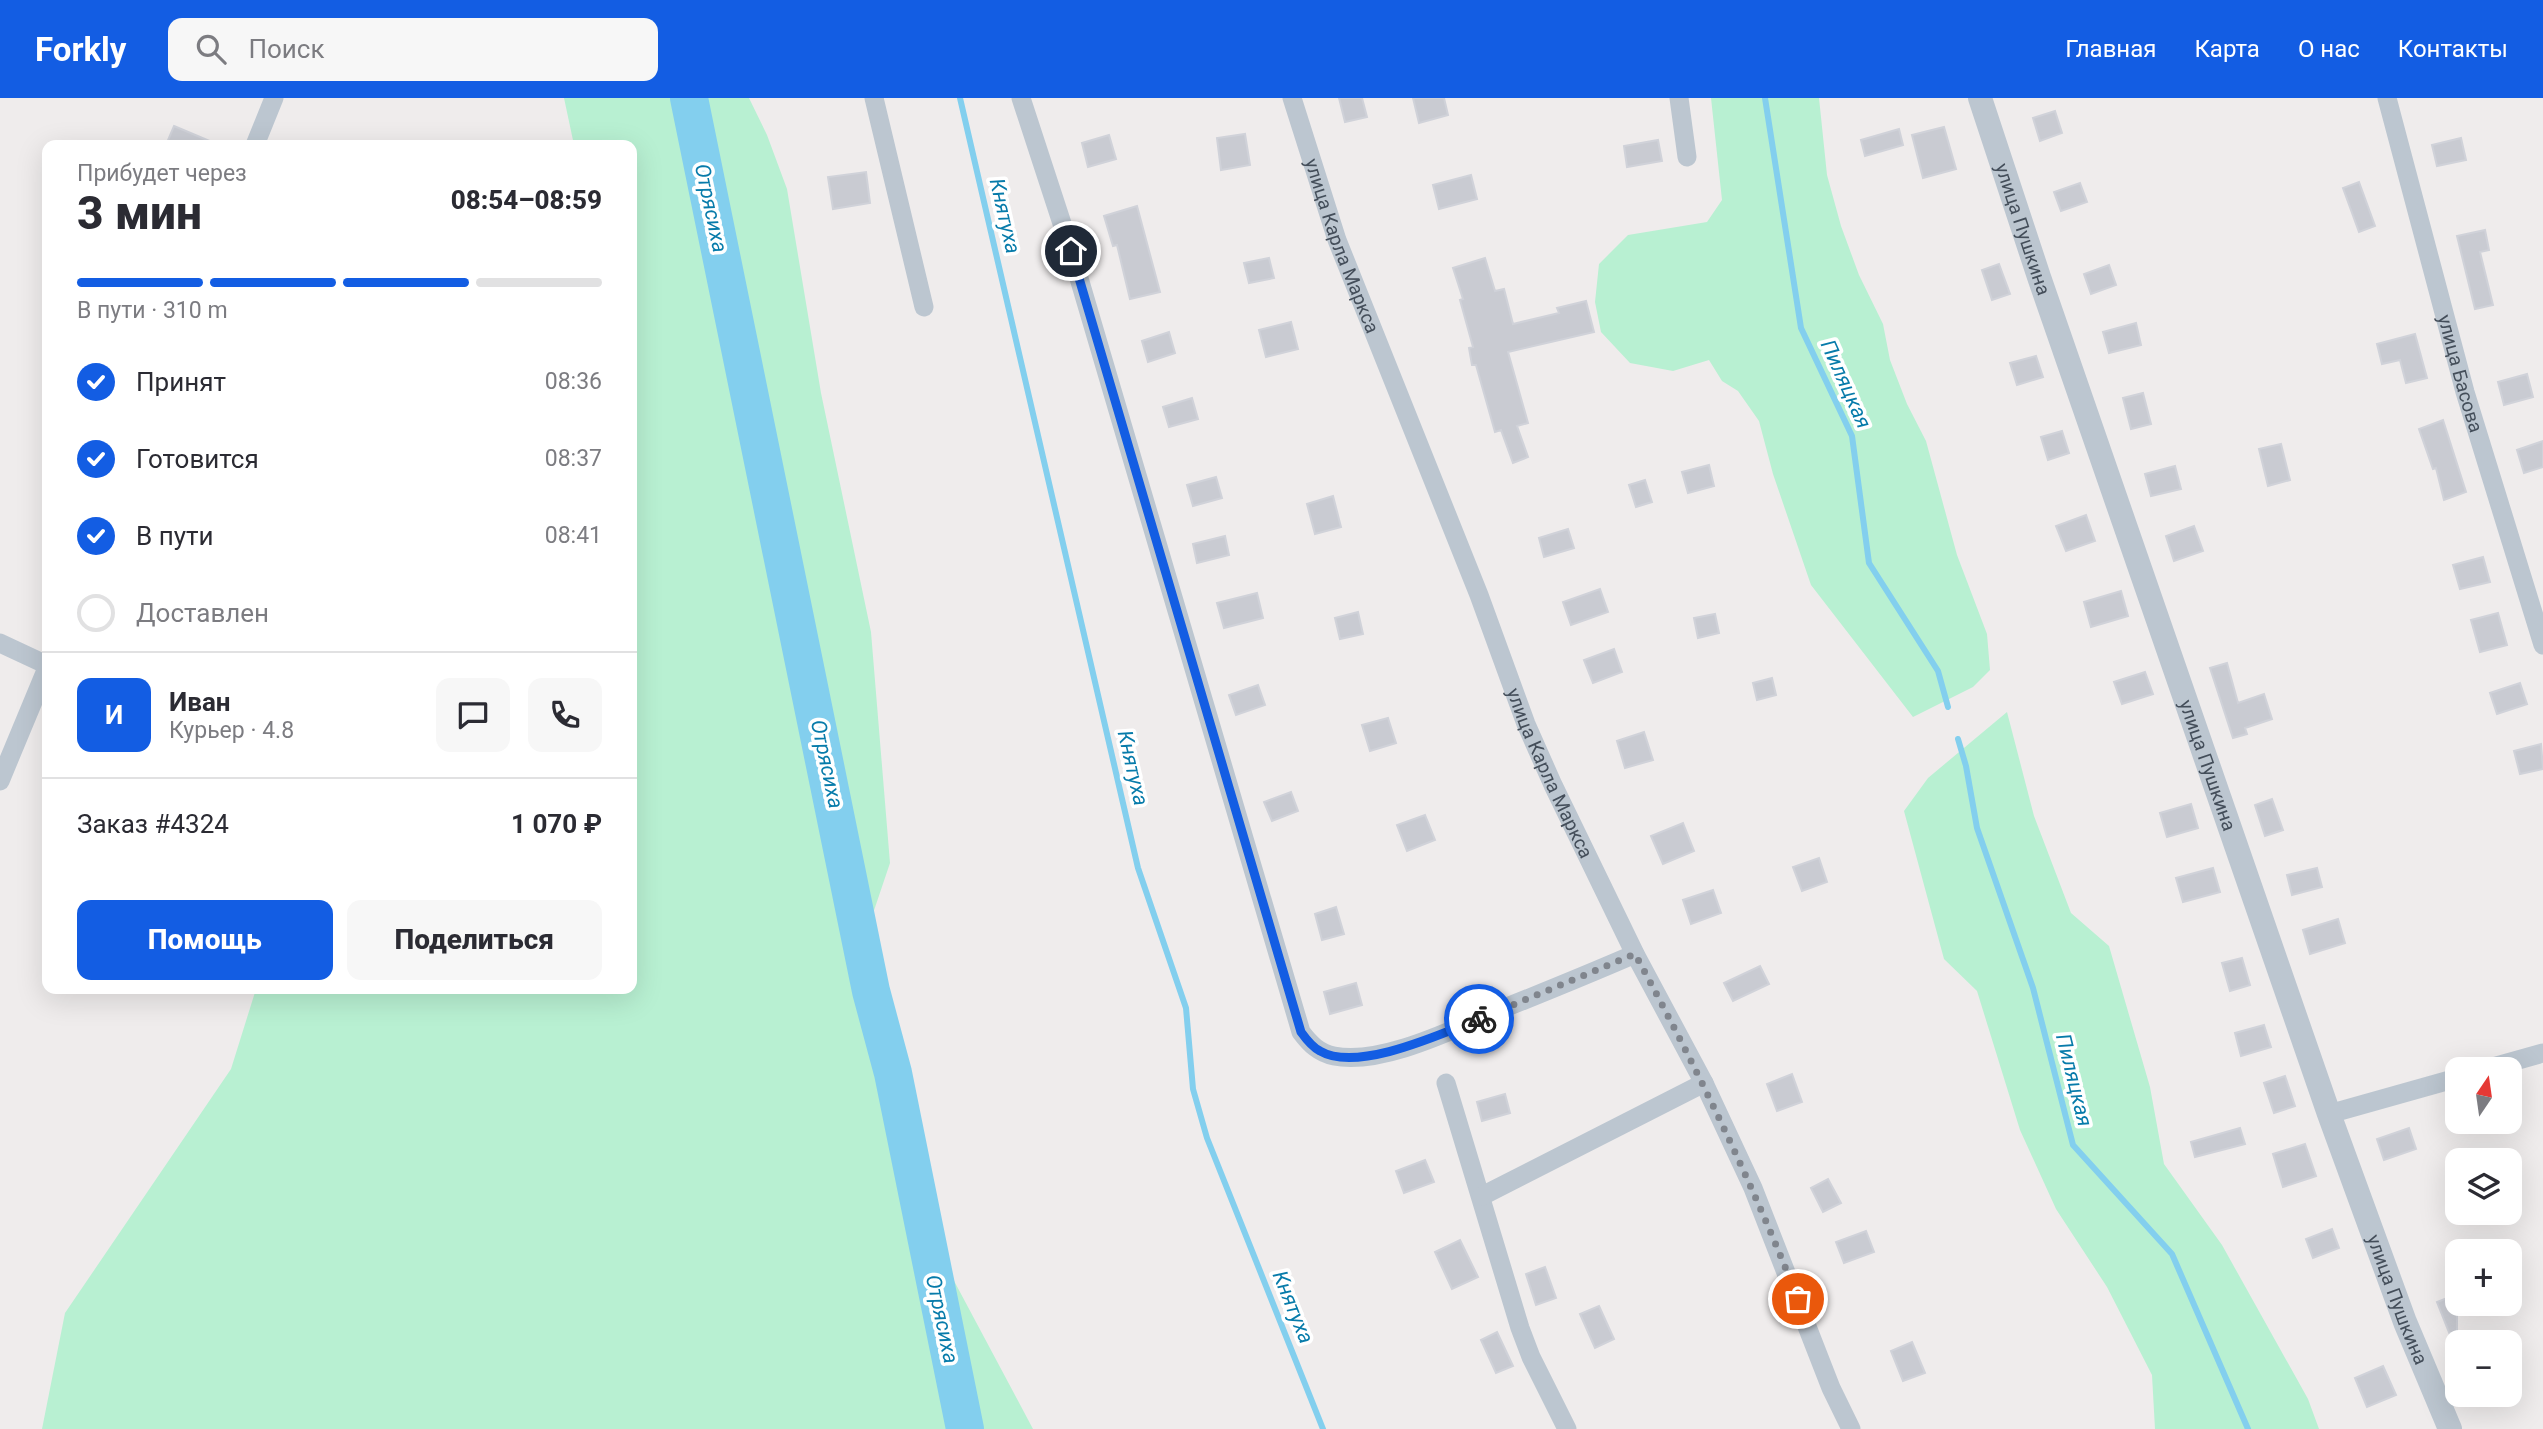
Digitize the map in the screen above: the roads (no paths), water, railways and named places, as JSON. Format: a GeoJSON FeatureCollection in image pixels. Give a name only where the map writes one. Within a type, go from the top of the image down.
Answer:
{"type":"FeatureCollection","features":[{"type":"Feature","properties":{"kind":"street"},"geometry":{"type":"LineString","coordinates":[[257,140],[274,98]]}},
{"type":"Feature","properties":{"kind":"street"},"geometry":{"type":"LineString","coordinates":[[874,98],[924,307]]}},
{"type":"Feature","properties":{"kind":"street"},"geometry":{"type":"LineString","coordinates":[[1021,98],[1071,251],[1301,1032],[1321,1052],[1350,1058],[1390,1052],[1457,1028],[1635,954]]}},
{"type":"Feature","properties":{"kind":"street","name":"улица Карла Маркса"},"geometry":{"type":"LineString","coordinates":[[1292,98],[1337,240],[1479,595],[1526,724],[1635,954],[1704,1083],[1758,1200],[1831,1388],[1851,1429]]}},
{"type":"Feature","properties":{"kind":"street"},"geometry":{"type":"LineString","coordinates":[[1679,98],[1687,157]]}},
{"type":"Feature","properties":{"kind":"street","name":"улица Пушкина"},"geometry":{"type":"LineString","coordinates":[[1980,98],[2039,277],[2329,1114],[2405,1322],[2450,1429]]}},
{"type":"Feature","properties":{"kind":"street","name":"улица Басова"},"geometry":{"type":"LineString","coordinates":[[2387,98],[2465,392],[2543,645]]}},
{"type":"Feature","properties":{"kind":"street"},"geometry":{"type":"LineString","coordinates":[[0,643],[42,664]]}},
{"type":"Feature","properties":{"kind":"street"},"geometry":{"type":"LineString","coordinates":[[0,781],[42,678]]}},
{"type":"Feature","properties":{"kind":"street"},"geometry":{"type":"LineString","coordinates":[[2522,1059],[2543,1053]]}},
{"type":"Feature","properties":{"kind":"street"},"geometry":{"type":"LineString","coordinates":[[2329,1114],[2445,1080]]}},
{"type":"Feature","properties":{"kind":"street"},"geometry":{"type":"LineString","coordinates":[[1446,1083],[1527,1347],[1567,1429]]}},
{"type":"Feature","properties":{"kind":"street"},"geometry":{"type":"LineString","coordinates":[[1482,1196],[1704,1083]]}},
{"type":"Feature","properties":{"kind":"waterway","name":"Отрясиха"},"geometry":{"type":"LineString","coordinates":[[689,98],[871,991],[893,1073],[965,1429]]}},
{"type":"Feature","properties":{"kind":"waterway","name":"Княтуха"},"geometry":{"type":"LineString","coordinates":[[960,98],[1138,868],[1186,1008],[1193,1089],[1207,1138],[1323,1429]]}},
{"type":"Feature","properties":{"kind":"waterway","name":"Пиляцкая"},"geometry":{"type":"LineString","coordinates":[[1765,98],[1801,328],[1852,436],[1869,563],[1938,671],[1948,707]]}},
{"type":"Feature","properties":{"kind":"waterway","name":"Пиляцкая"},"geometry":{"type":"LineString","coordinates":[[1958,739],[1966,766],[1977,828],[2033,988],[2073,1145],[2172,1254],[2248,1429]]}}]}
